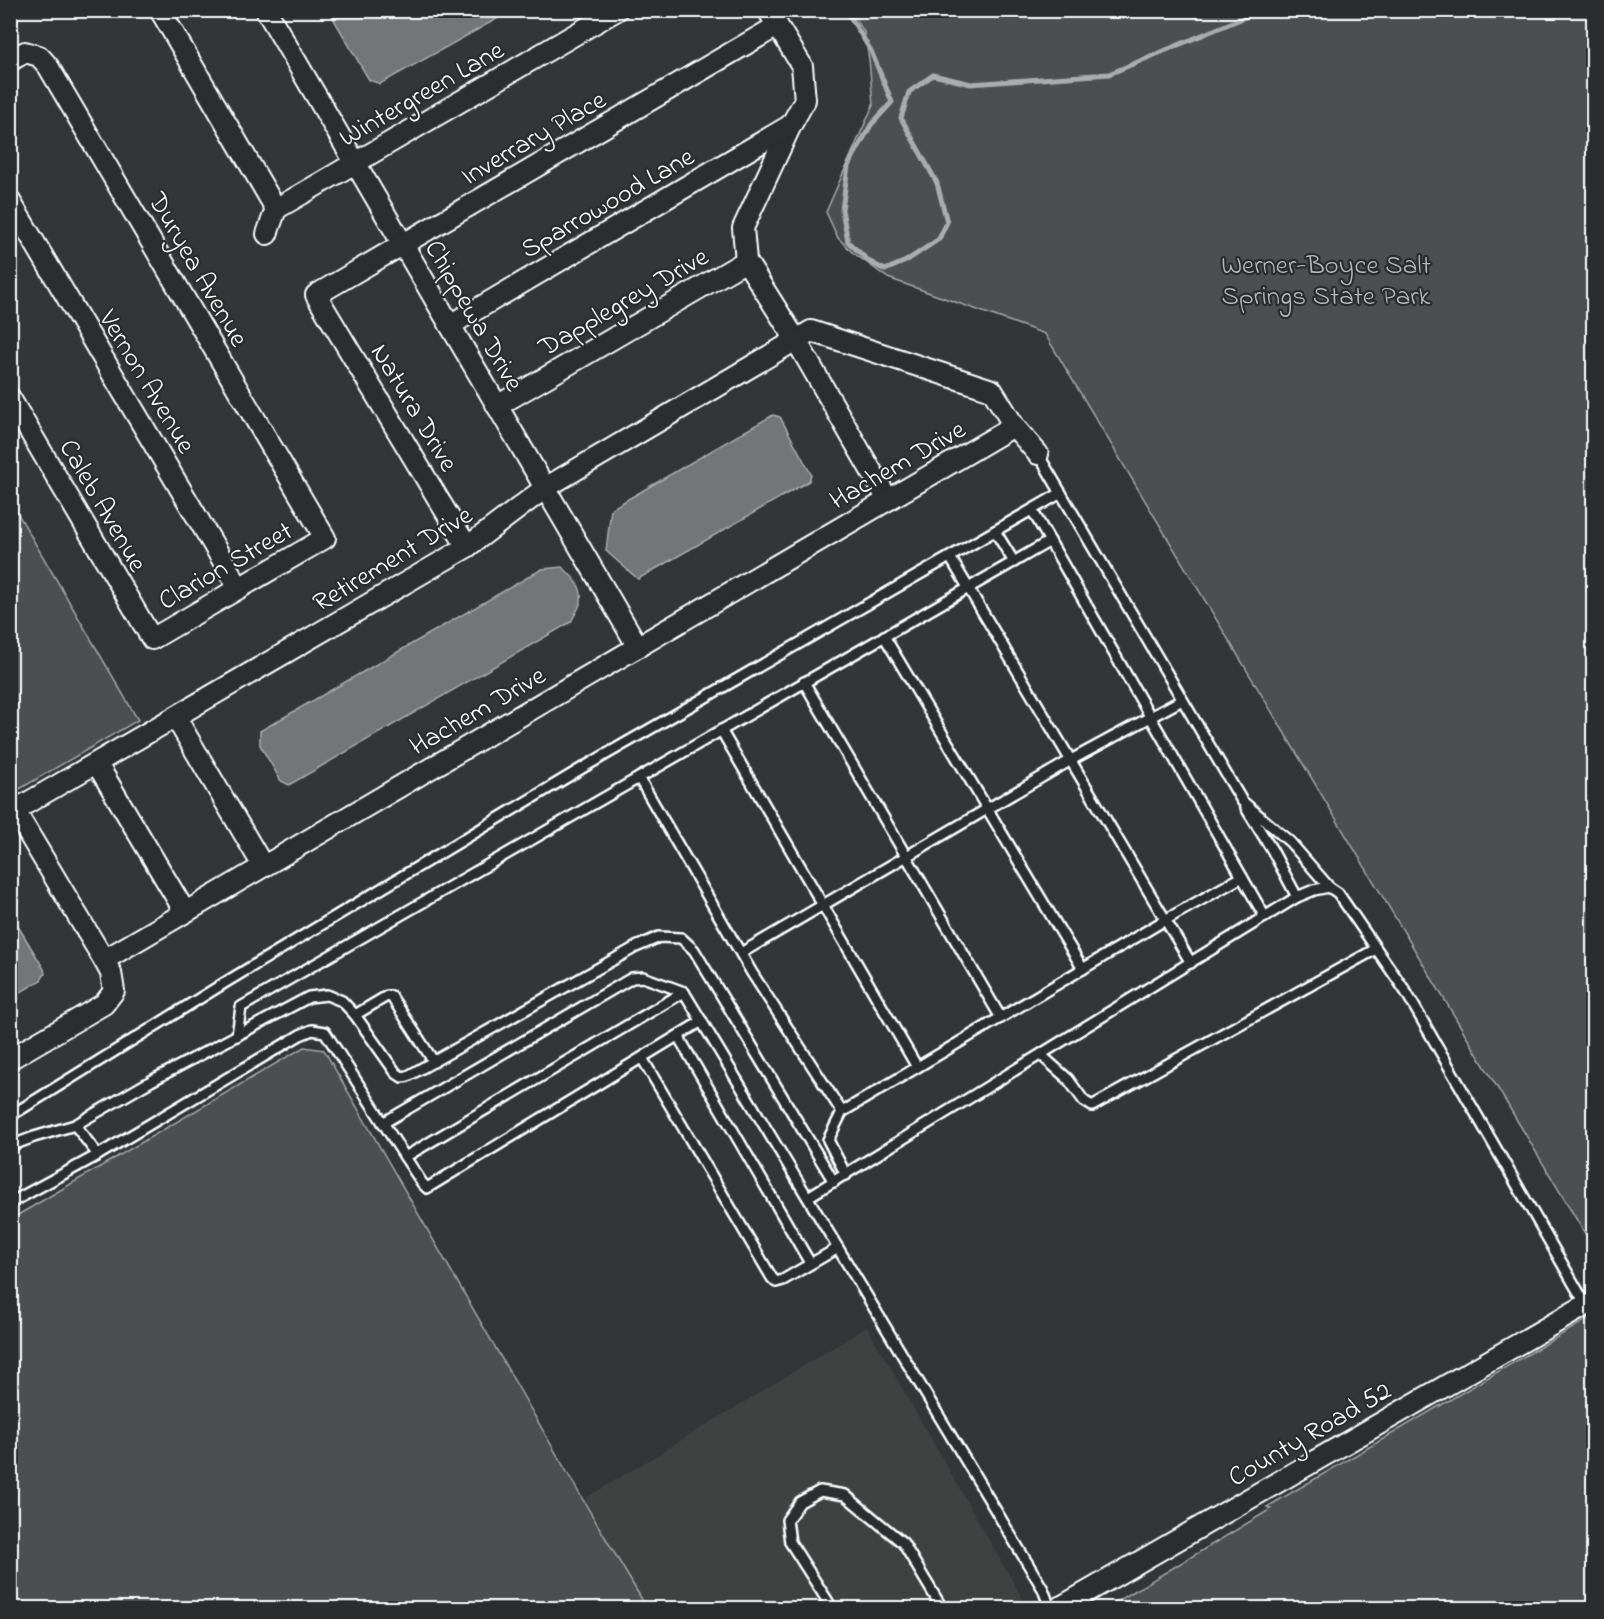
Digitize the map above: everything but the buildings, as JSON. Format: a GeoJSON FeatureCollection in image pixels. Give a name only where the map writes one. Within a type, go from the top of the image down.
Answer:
{"type":"FeatureCollection","features":[{"type":"Feature","properties":{"kind":"street"},"geometry":{"type":"LineString","coordinates":[[160,10],[276,209],[267,234]]}},
{"type":"Feature","properties":{"kind":"street","name":"Chippewa Drive"},"geometry":{"type":"LineString","coordinates":[[266,10],[638,647]]}},
{"type":"Feature","properties":{"kind":"street","name":"Wintergreen Lane"},"geometry":{"type":"LineString","coordinates":[[276,209],[617,10]]}},
{"type":"Feature","properties":{"kind":"street"},"geometry":{"type":"LineString","coordinates":[[772,18],[802,66],[805,100],[743,228],[746,261],[888,500]]}},
{"type":"Feature","properties":{"kind":"street","name":"Inverrary Place"},"geometry":{"type":"LineString","coordinates":[[316,295],[772,18]]}},
{"type":"Feature","properties":{"kind":"street","name":"Duryea Avenue"},"geometry":{"type":"LineString","coordinates":[[10,61],[25,52],[39,56],[48,66],[325,538]]}},
{"type":"Feature","properties":{"kind":"street","name":"Sparrowood Lane"},"geometry":{"type":"LineString","coordinates":[[450,325],[791,125]]}},
{"type":"Feature","properties":{"kind":"street","name":"Vernon Avenue"},"geometry":{"type":"LineString","coordinates":[[10,201],[239,588]]}},
{"type":"Feature","properties":{"kind":"street","name":"Dapplegrey Drive"},"geometry":{"type":"LineString","coordinates":[[497,406],[746,261]]}},
{"type":"Feature","properties":{"kind":"street","name":"Natura Drive"},"geometry":{"type":"LineString","coordinates":[[316,295],[467,547]]}},
{"type":"Feature","properties":{"kind":"street","name":"Retirement Drive"},"geometry":{"type":"LineString","coordinates":[[13,812],[467,547],[545,488],[811,331],[992,390],[1014,426],[1038,454]]}},
{"type":"Feature","properties":{"kind":"street","name":"Caleb Avenue"},"geometry":{"type":"LineString","coordinates":[[10,398],[152,639]]}},
{"type":"Feature","properties":{"kind":"street","name":"Hachem Drive"},"geometry":{"type":"LineString","coordinates":[[104,960],[1014,426]]}},
{"type":"Feature","properties":{"kind":"street","name":"Clarion Street"},"geometry":{"type":"LineString","coordinates":[[152,639],[325,538]]}},
{"type":"Feature","properties":{"kind":"street"},"geometry":{"type":"LineString","coordinates":[[176,718],[263,866]]}},
{"type":"Feature","properties":{"kind":"street"},"geometry":{"type":"LineString","coordinates":[[97,764],[185,912]]}},
{"type":"Feature","properties":{"kind":"street"},"geometry":{"type":"LineString","coordinates":[[10,1059],[104,1004],[114,991],[111,973],[104,960],[13,812]]}},
{"type":"Feature","properties":{"kind":"street","name":"County Road 52"},"geometry":{"type":"LineString","coordinates":[[1059,1608],[1586,1305]]}},
{"type":"Feature","properties":{"kind":"lane"},"geometry":{"type":"LineString","coordinates":[[1038,454],[1272,850],[1297,897]]}},
{"type":"Feature","properties":{"kind":"lane"},"geometry":{"type":"LineString","coordinates":[[10,1116],[225,982],[584,767],[1061,493]]}},
{"type":"Feature","properties":{"kind":"lane"},"geometry":{"type":"LineString","coordinates":[[1032,510],[1265,917]]}},
{"type":"Feature","properties":{"kind":"lane"},"geometry":{"type":"LineString","coordinates":[[995,531],[1014,562]]}},
{"type":"Feature","properties":{"kind":"lane"},"geometry":{"type":"LineString","coordinates":[[237,1036],[241,1007],[1050,541]]}},
{"type":"Feature","properties":{"kind":"lane"},"geometry":{"type":"LineString","coordinates":[[950,557],[1191,963]]}},
{"type":"Feature","properties":{"kind":"lane"},"geometry":{"type":"LineString","coordinates":[[884,636],[1083,969]]}},
{"type":"Feature","properties":{"kind":"lane"},"geometry":{"type":"LineString","coordinates":[[804,682],[1001,1018]]}},
{"type":"Feature","properties":{"kind":"lane"},"geometry":{"type":"LineString","coordinates":[[741,953],[1071,760],[1182,700]]}},
{"type":"Feature","properties":{"kind":"lane"},"geometry":{"type":"LineString","coordinates":[[721,730],[917,1067]]}},
{"type":"Feature","properties":{"kind":"lane"},"geometry":{"type":"LineString","coordinates":[[639,778],[741,953],[842,1112]]}},
{"type":"Feature","properties":{"kind":"lane"},"geometry":{"type":"LineString","coordinates":[[1242,801],[1290,842],[1329,887],[1338,893],[1377,949],[1406,992],[1586,1305]]}},
{"type":"Feature","properties":{"kind":"lane"},"geometry":{"type":"LineString","coordinates":[[846,1175],[828,1140],[842,1112],[1165,920],[1242,877]]}},
{"type":"Feature","properties":{"kind":"lane"},"geometry":{"type":"LineString","coordinates":[[808,1197],[1297,897],[1329,887]]}},
{"type":"Feature","properties":{"kind":"lane"},"geometry":{"type":"LineString","coordinates":[[10,1146],[75,1125],[151,1081],[309,997],[327,995],[342,1001],[355,1015],[396,1073],[402,1077],[408,1076],[636,947],[659,937],[681,938],[694,950],[834,1182]]}},
{"type":"Feature","properties":{"kind":"lane"},"geometry":{"type":"LineString","coordinates":[[1041,1055],[1068,1079],[1084,1101],[1092,1106],[1377,949]]}},
{"type":"Feature","properties":{"kind":"lane"},"geometry":{"type":"LineString","coordinates":[[383,1124],[632,978],[643,977],[684,992],[1043,1589],[1050,1608]]}},
{"type":"Feature","properties":{"kind":"lane"},"geometry":{"type":"LineString","coordinates":[[405,1157],[684,992]]}},
{"type":"Feature","properties":{"kind":"lane"},"geometry":{"type":"LineString","coordinates":[[355,1015],[387,996],[391,996],[434,1062]]}},
{"type":"Feature","properties":{"kind":"lane"},"geometry":{"type":"LineString","coordinates":[[10,1203],[98,1155],[312,1030],[325,1032],[383,1124],[427,1188],[702,1021]]}},
{"type":"Feature","properties":{"kind":"lane"},"geometry":{"type":"LineString","coordinates":[[678,1036],[810,1263]]}},
{"type":"Feature","properties":{"kind":"lane"},"geometry":{"type":"LineString","coordinates":[[642,1058],[776,1282],[838,1248]]}},
{"type":"Feature","properties":{"kind":"lane"},"geometry":{"type":"LineString","coordinates":[[75,1125],[98,1155]]}},
{"type":"Feature","properties":{"kind":"lane"},"geometry":{"type":"LineString","coordinates":[[832,1608],[790,1542],[787,1520],[800,1502],[820,1491],[845,1495],[903,1543],[942,1608]]}},
{"type":"Feature","properties":{"kind":"shaded area"},"geometry":{"type":"Polygon","coordinates":[[[329,11],[511,11],[380,84],[369,80],[329,11]]]}},
{"type":"Feature","properties":{"kind":"shaded area"},"geometry":{"type":"Polygon","coordinates":[[[773,415],[780,417],[811,474],[809,481],[638,579],[606,551],[611,509],[773,415]]]}},
{"type":"Feature","properties":{"kind":"shaded area"},"geometry":{"type":"Polygon","coordinates":[[[562,567],[574,579],[581,594],[580,604],[571,622],[289,785],[281,781],[260,745],[260,731],[542,569],[562,567]]]}},
{"type":"Feature","properties":{"kind":"shaded area"},"geometry":{"type":"Polygon","coordinates":[[[10,913],[45,974],[41,980],[11,998],[10,913]]]}},
{"type":"Feature","properties":{"kind":"shaded area"},"geometry":{"type":"Polygon","coordinates":[[[867,1327],[1028,1608],[647,1608],[583,1500],[867,1327]]]}},
{"type":"Feature","properties":{"kind":"green space","name":"Werner-Boyce Salt Springs State Park"},"geometry":{"type":"Polygon","coordinates":[[[851,11],[1593,11],[1593,1247],[1045,334],[888,278],[852,252],[838,238],[826,212],[873,105],[864,32],[851,11]]]}},
{"type":"Feature","properties":{"kind":"green space"},"geometry":{"type":"Polygon","coordinates":[[[10,500],[138,720],[11,794],[10,794],[10,500]]]}},
{"type":"Feature","properties":{"kind":"green space"},"geometry":{"type":"Polygon","coordinates":[[[304,1047],[324,1050],[647,1608],[11,1608],[11,1219],[304,1047]]]}},
{"type":"Feature","properties":{"kind":"green space"},"geometry":{"type":"Polygon","coordinates":[[[1593,1316],[1593,1608],[1106,1608],[1271,1509],[1267,1507],[1593,1316]]]}},
{"type":"Feature","properties":{"kind":"waterway"},"geometry":{"type":"LineString","coordinates":[[846,10],[871,51],[892,102],[871,125],[848,166],[842,210],[848,242],[870,262],[885,270],[906,261],[939,239],[947,222],[937,183],[901,118],[909,92],[933,75],[971,84],[1109,74],[1262,10]]}}]}
